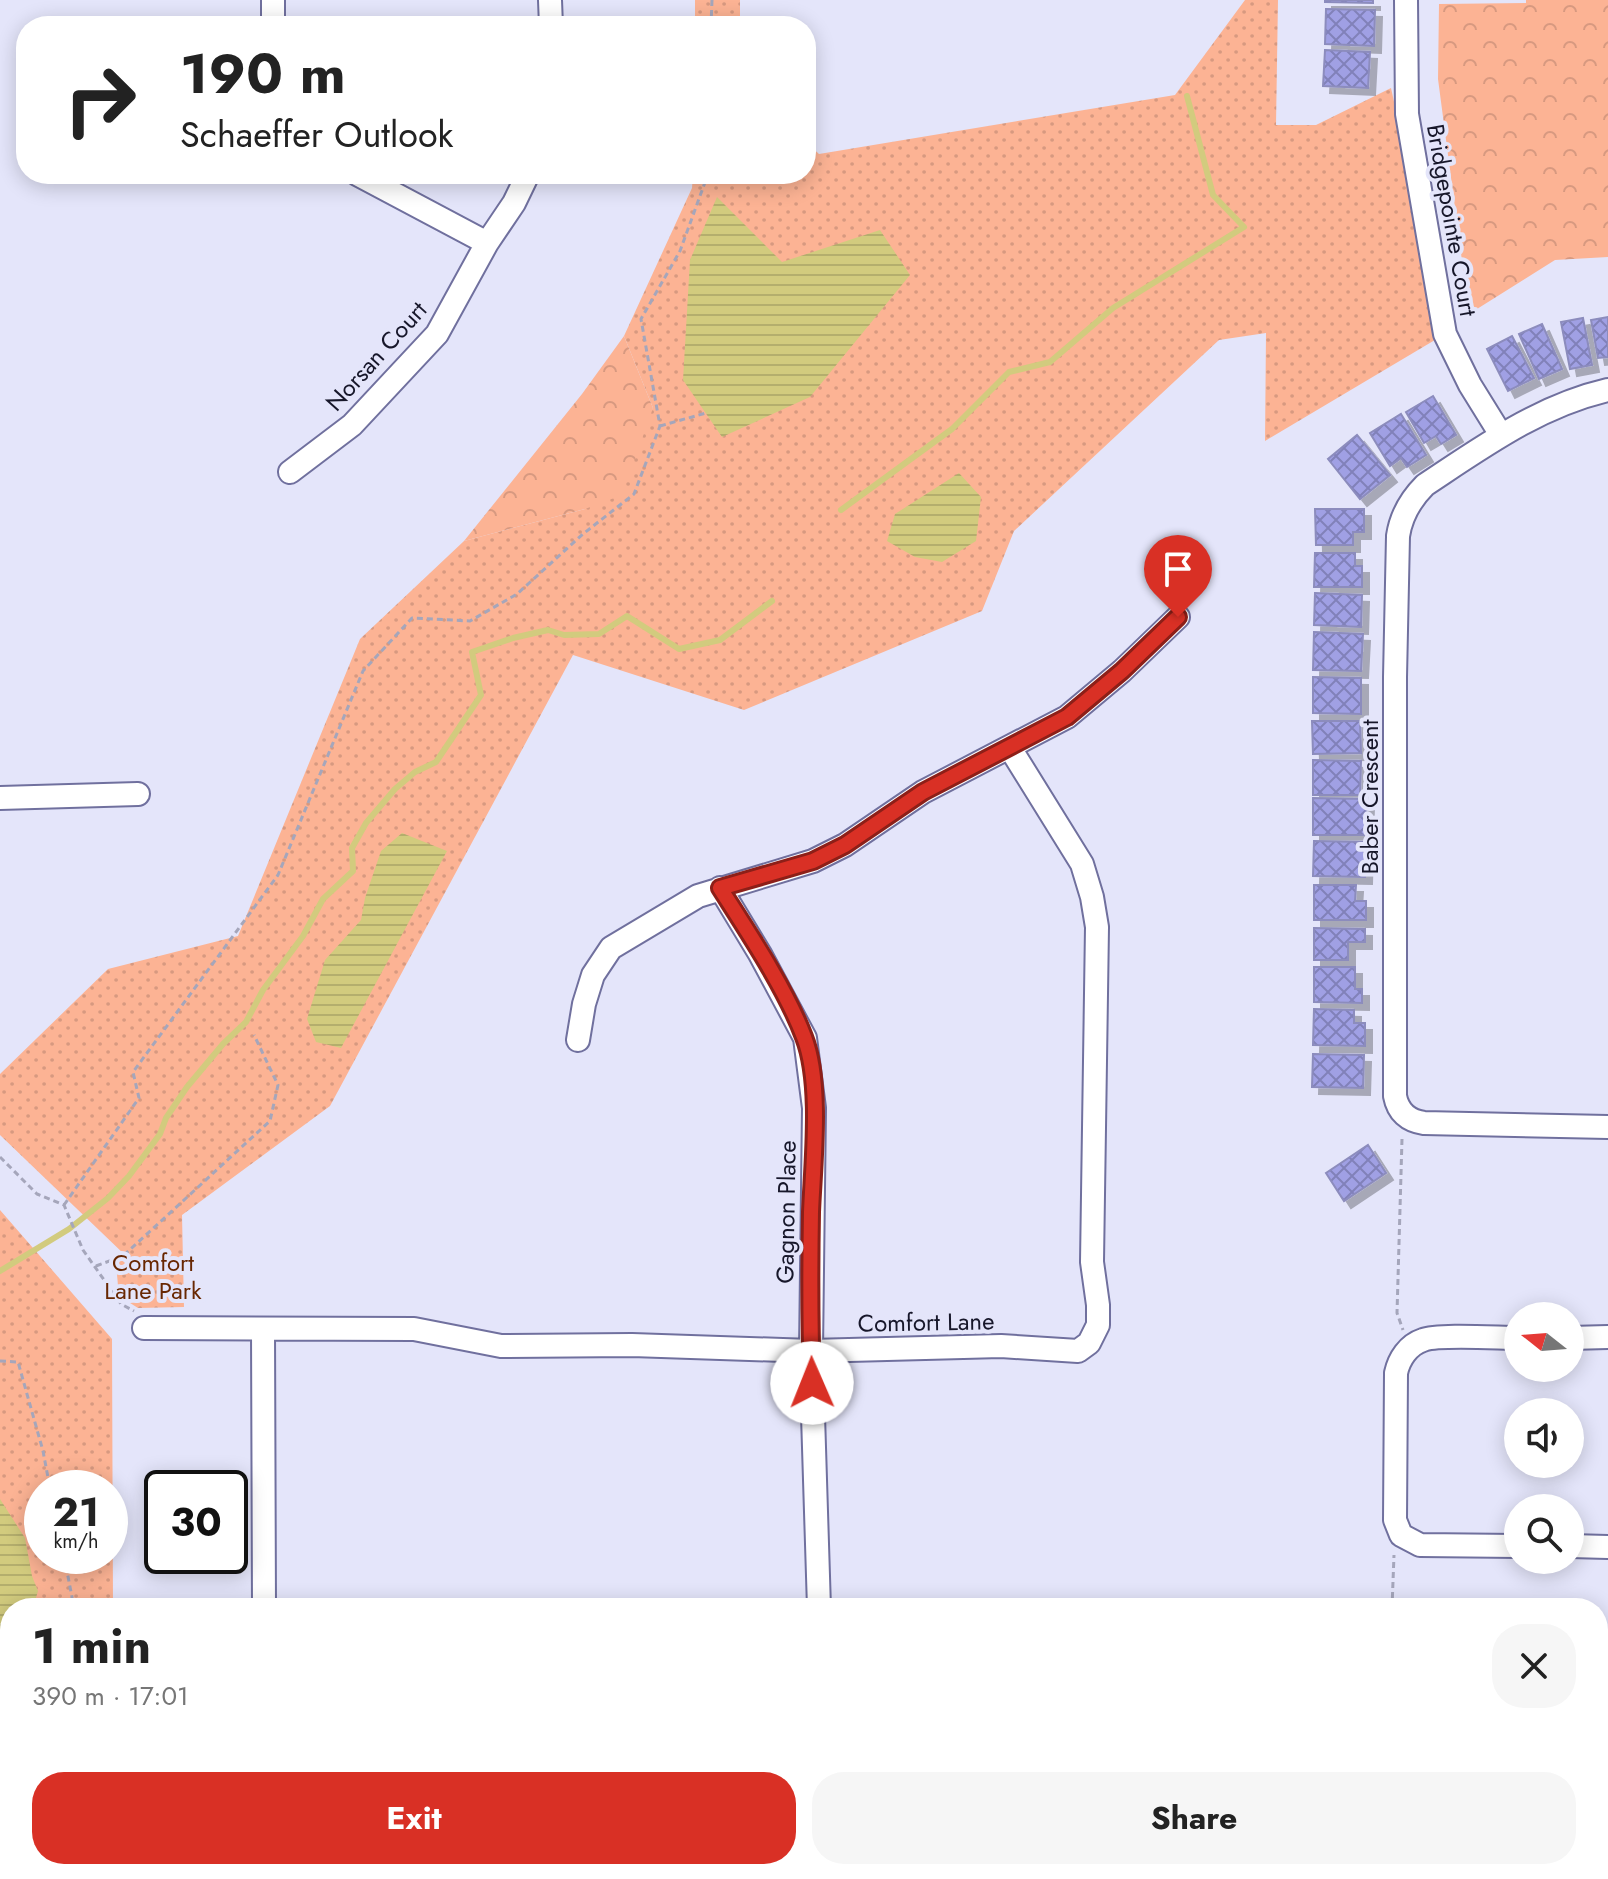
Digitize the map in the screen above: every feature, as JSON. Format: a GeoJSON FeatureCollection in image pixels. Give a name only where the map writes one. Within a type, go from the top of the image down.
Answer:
{"type":"FeatureCollection","features":[{"type":"Feature","properties":{"kind":"street","name":"Bridgepointe Court"},"geometry":{"type":"LineString","coordinates":[[1406,0],[1407,114],[1445,334],[1470,385],[1501,435]]}},
{"type":"Feature","properties":{"kind":"street"},"geometry":{"type":"LineString","coordinates":[[376,184],[487,243]]}},
{"type":"Feature","properties":{"kind":"street","name":"Norsan Court"},"geometry":{"type":"LineString","coordinates":[[290,472],[352,425],[437,334],[523,184]]}},
{"type":"Feature","properties":{"kind":"street","name":"Baber Crescent"},"geometry":{"type":"LineString","coordinates":[[1402,1112],[1395,1096],[1395,677],[1398,536],[1405,511],[1420,490],[1501,435],[1558,405],[1608,390]]}},
{"type":"Feature","properties":{"kind":"street"},"geometry":{"type":"LineString","coordinates":[[578,1040],[593,975],[611,948],[698,896],[813,861],[845,845],[923,792],[1067,717],[1122,671],[1178,617]]}},
{"type":"Feature","properties":{"kind":"street","name":"Comfort Lane"},"geometry":{"type":"LineString","coordinates":[[144,1328],[414,1329],[501,1346],[632,1345],[811,1351],[1001,1346],[1078,1351],[1089,1343],[1098,1325],[1092,1262],[1097,927],[1082,864],[1010,748]]}},
{"type":"Feature","properties":{"kind":"street"},"geometry":{"type":"LineString","coordinates":[[0,798],[138,794]]}},
{"type":"Feature","properties":{"kind":"street","name":"Gagnon Place"},"geometry":{"type":"LineString","coordinates":[[720,888],[786,1000],[805,1038],[807,1049],[814,1108],[811,1351],[819,1598]]}},
{"type":"Feature","properties":{"kind":"street"},"geometry":{"type":"LineString","coordinates":[[1402,1112],[1412,1120],[1424,1123],[1608,1127]]}},
{"type":"Feature","properties":{"kind":"street"},"geometry":{"type":"LineString","coordinates":[[263,1329],[264,1598]]}},
{"type":"Feature","properties":{"kind":"street"},"geometry":{"type":"LineString","coordinates":[[1584,1338],[1608,1337]]}},
{"type":"Feature","properties":{"kind":"street"},"geometry":{"type":"LineString","coordinates":[[1504,1338],[1425,1338],[1401,1358],[1396,1373],[1395,1520],[1398,1531],[1408,1541],[1420,1545],[1504,1546]]}},
{"type":"Feature","properties":{"kind":"street"},"geometry":{"type":"LineString","coordinates":[[1584,1546],[1608,1547]]}},
{"type":"Feature","properties":{"kind":"path"},"geometry":{"type":"LineString","coordinates":[[64,1205],[139,1098],[133,1072],[278,875],[363,671],[412,618],[470,621],[517,594],[583,534],[634,494],[660,426],[641,319],[680,251],[704,184]]}},
{"type":"Feature","properties":{"kind":"path"},"geometry":{"type":"LineString","coordinates":[[660,426],[706,413]]}},
{"type":"Feature","properties":{"kind":"path"},"geometry":{"type":"LineString","coordinates":[[96,1266],[123,1256],[270,1121],[278,1085],[254,1035]]}},
{"type":"Feature","properties":{"kind":"path"},"geometry":{"type":"LineString","coordinates":[[1402,1112],[1397,1313],[1409,1349]]}},
{"type":"Feature","properties":{"kind":"path"},"geometry":{"type":"LineString","coordinates":[[0,1157],[37,1194],[64,1205],[83,1250],[121,1304],[133,1310],[144,1328]]}},
{"type":"Feature","properties":{"kind":"path"},"geometry":{"type":"LineString","coordinates":[[0,1361],[18,1362],[47,1470]]}},
{"type":"Feature","properties":{"kind":"path"},"geometry":{"type":"LineString","coordinates":[[1392,1598],[1398,1531]]}},
{"type":"Feature","properties":{"kind":"path"},"geometry":{"type":"LineString","coordinates":[[68,1574],[72,1598]]}},
{"type":"Feature","properties":{"kind":"green space"},"geometry":{"type":"Polygon","coordinates":[[[695,0],[740,0],[740,16],[695,16],[695,0]]]}},
{"type":"Feature","properties":{"kind":"green space","name":"Comfort Lane Park"},"geometry":{"type":"Polygon","coordinates":[[[1245,0],[1278,0],[1276,125],[1316,125],[1391,88],[1445,334],[1265,441],[1266,333],[1219,340],[1014,531],[982,611],[744,710],[573,655],[330,1106],[182,1215],[184,1307],[138,1308],[119,1296],[116,1264],[126,1256],[0,1135],[0,1074],[108,969],[238,936],[360,639],[464,541],[585,509],[653,408],[624,336],[692,184],[816,184],[816,151],[819,154],[1175,95],[1245,0]]]}},
{"type":"Feature","properties":{"kind":"green space"},"geometry":{"type":"Polygon","coordinates":[[[1526,0],[1608,0],[1608,257],[1555,260],[1469,314],[1438,79],[1439,4],[1526,3],[1526,0]]]}},
{"type":"Feature","properties":{"kind":"green space"},"geometry":{"type":"Polygon","coordinates":[[[624,336],[653,408],[622,495],[585,509],[464,541],[582,394],[624,336]]]}},
{"type":"Feature","properties":{"kind":"green space"},"geometry":{"type":"Polygon","coordinates":[[[0,1210],[112,1339],[112,1470],[24,1470],[24,1574],[113,1574],[113,1598],[0,1598],[0,1210]]]}},
{"type":"Feature","properties":{"kind":"shaded area"},"geometry":{"type":"Polygon","coordinates":[[[717,197],[782,262],[880,230],[910,275],[810,397],[722,437],[683,380],[690,260],[717,197]]]}},
{"type":"Feature","properties":{"kind":"shaded area"},"geometry":{"type":"Polygon","coordinates":[[[959,473],[981,497],[976,541],[942,562],[915,557],[887,541],[895,514],[959,473]]]}},
{"type":"Feature","properties":{"kind":"shaded area"},"geometry":{"type":"Polygon","coordinates":[[[402,833],[447,851],[341,1048],[316,1042],[307,1019],[325,960],[361,920],[381,851],[402,833]]]}},
{"type":"Feature","properties":{"kind":"shaded area"},"geometry":{"type":"Polygon","coordinates":[[[0,1499],[24,1536],[24,1574],[32,1574],[38,1591],[36,1598],[0,1598],[0,1499]]]}},
{"type":"Feature","properties":{"kind":"building"},"geometry":{"type":"Polygon","coordinates":[[[1373,0],[1373,3],[1325,2],[1373,0]]]}},
{"type":"Feature","properties":{"kind":"building"},"geometry":{"type":"Polygon","coordinates":[[[1326,9],[1375,10],[1374,46],[1325,44],[1326,9]]]}},
{"type":"Feature","properties":{"kind":"building"},"geometry":{"type":"Polygon","coordinates":[[[1325,50],[1370,52],[1368,88],[1323,86],[1325,50]]]}},
{"type":"Feature","properties":{"kind":"building"},"geometry":{"type":"Polygon","coordinates":[[[1608,317],[1608,357],[1598,358],[1591,320],[1608,317]]]}},
{"type":"Feature","properties":{"kind":"building"},"geometry":{"type":"Polygon","coordinates":[[[1583,318],[1592,365],[1570,369],[1561,322],[1583,318]]]}},
{"type":"Feature","properties":{"kind":"building"},"geometry":{"type":"Polygon","coordinates":[[[1542,324],[1562,369],[1539,379],[1519,334],[1542,324]]]}},
{"type":"Feature","properties":{"kind":"building"},"geometry":{"type":"Polygon","coordinates":[[[1512,336],[1534,378],[1508,391],[1487,349],[1512,336]]]}},
{"type":"Feature","properties":{"kind":"building"},"geometry":{"type":"Polygon","coordinates":[[[1433,396],[1456,435],[1441,444],[1436,436],[1424,443],[1406,412],[1433,396]]]}},
{"type":"Feature","properties":{"kind":"building"},"geometry":{"type":"Polygon","coordinates":[[[1401,414],[1426,455],[1407,467],[1401,458],[1390,466],[1370,433],[1401,414]]]}},
{"type":"Feature","properties":{"kind":"building"},"geometry":{"type":"Polygon","coordinates":[[[1357,435],[1390,475],[1360,499],[1328,459],[1357,435]]]}},
{"type":"Feature","properties":{"kind":"building"},"geometry":{"type":"Polygon","coordinates":[[[1315,509],[1364,509],[1364,532],[1353,532],[1353,545],[1316,545],[1315,509]]]}},
{"type":"Feature","properties":{"kind":"building"},"geometry":{"type":"Polygon","coordinates":[[[1315,553],[1355,553],[1355,566],[1362,566],[1362,587],[1314,587],[1315,553]]]}},
{"type":"Feature","properties":{"kind":"building"},"geometry":{"type":"Polygon","coordinates":[[[1315,593],[1362,595],[1361,627],[1314,625],[1315,593]]]}},
{"type":"Feature","properties":{"kind":"building"},"geometry":{"type":"Polygon","coordinates":[[[1314,632],[1363,634],[1361,671],[1313,670],[1314,632]]]}},
{"type":"Feature","properties":{"kind":"building"},"geometry":{"type":"Polygon","coordinates":[[[1313,677],[1361,678],[1361,714],[1313,713],[1313,677]]]}},
{"type":"Feature","properties":{"kind":"building"},"geometry":{"type":"Polygon","coordinates":[[[1312,721],[1360,721],[1361,753],[1313,754],[1312,721]]]}},
{"type":"Feature","properties":{"kind":"building"},"geometry":{"type":"Polygon","coordinates":[[[1313,760],[1361,761],[1360,795],[1313,795],[1313,760]]]}},
{"type":"Feature","properties":{"kind":"building"},"geometry":{"type":"Polygon","coordinates":[[[1313,798],[1367,799],[1366,835],[1313,835],[1313,798]]]}},
{"type":"Feature","properties":{"kind":"building"},"geometry":{"type":"Polygon","coordinates":[[[1314,841],[1366,842],[1365,877],[1313,876],[1314,841]]]}},
{"type":"Feature","properties":{"kind":"building"},"geometry":{"type":"Polygon","coordinates":[[[1314,885],[1356,885],[1355,901],[1366,901],[1366,920],[1314,920],[1314,885]]]}},
{"type":"Feature","properties":{"kind":"building"},"geometry":{"type":"Polygon","coordinates":[[[1314,928],[1365,929],[1365,942],[1348,942],[1348,960],[1314,960],[1314,928]]]}},
{"type":"Feature","properties":{"kind":"building"},"geometry":{"type":"Polygon","coordinates":[[[1314,967],[1355,967],[1355,989],[1362,989],[1362,1003],[1314,1002],[1314,967]]]}},
{"type":"Feature","properties":{"kind":"building"},"geometry":{"type":"Polygon","coordinates":[[[1314,1009],[1354,1010],[1354,1023],[1365,1023],[1365,1046],[1313,1045],[1314,1009]]]}},
{"type":"Feature","properties":{"kind":"building"},"geometry":{"type":"Polygon","coordinates":[[[1313,1054],[1364,1055],[1363,1088],[1312,1087],[1313,1054]]]}},
{"type":"Feature","properties":{"kind":"building"},"geometry":{"type":"Polygon","coordinates":[[[1368,1145],[1386,1173],[1344,1201],[1326,1173],[1368,1145]]]}},
{"type":"Feature","properties":{"kind":"waterway"},"geometry":{"type":"LineString","coordinates":[[841,510],[952,429],[1009,372],[1050,362],[1113,308],[1244,227],[1213,195],[1187,96]]}},
{"type":"Feature","properties":{"kind":"waterway"},"geometry":{"type":"LineString","coordinates":[[0,1271],[69,1229],[108,1198],[129,1176],[160,1134],[166,1118],[187,1087],[246,1022],[263,990],[303,936],[323,899],[353,871],[352,848],[366,823],[395,789],[415,772],[436,762],[481,695],[472,652],[548,630],[564,635],[599,634],[627,616],[679,649],[720,640],[772,601]]}},
{"type":"Feature","properties":{"kind":"route"},"geometry":{"type":"LineString","coordinates":[[812,1383],[814,1108],[805,1038],[720,888],[813,861],[845,845],[923,792],[1067,717],[1122,671],[1178,617]]}}]}
